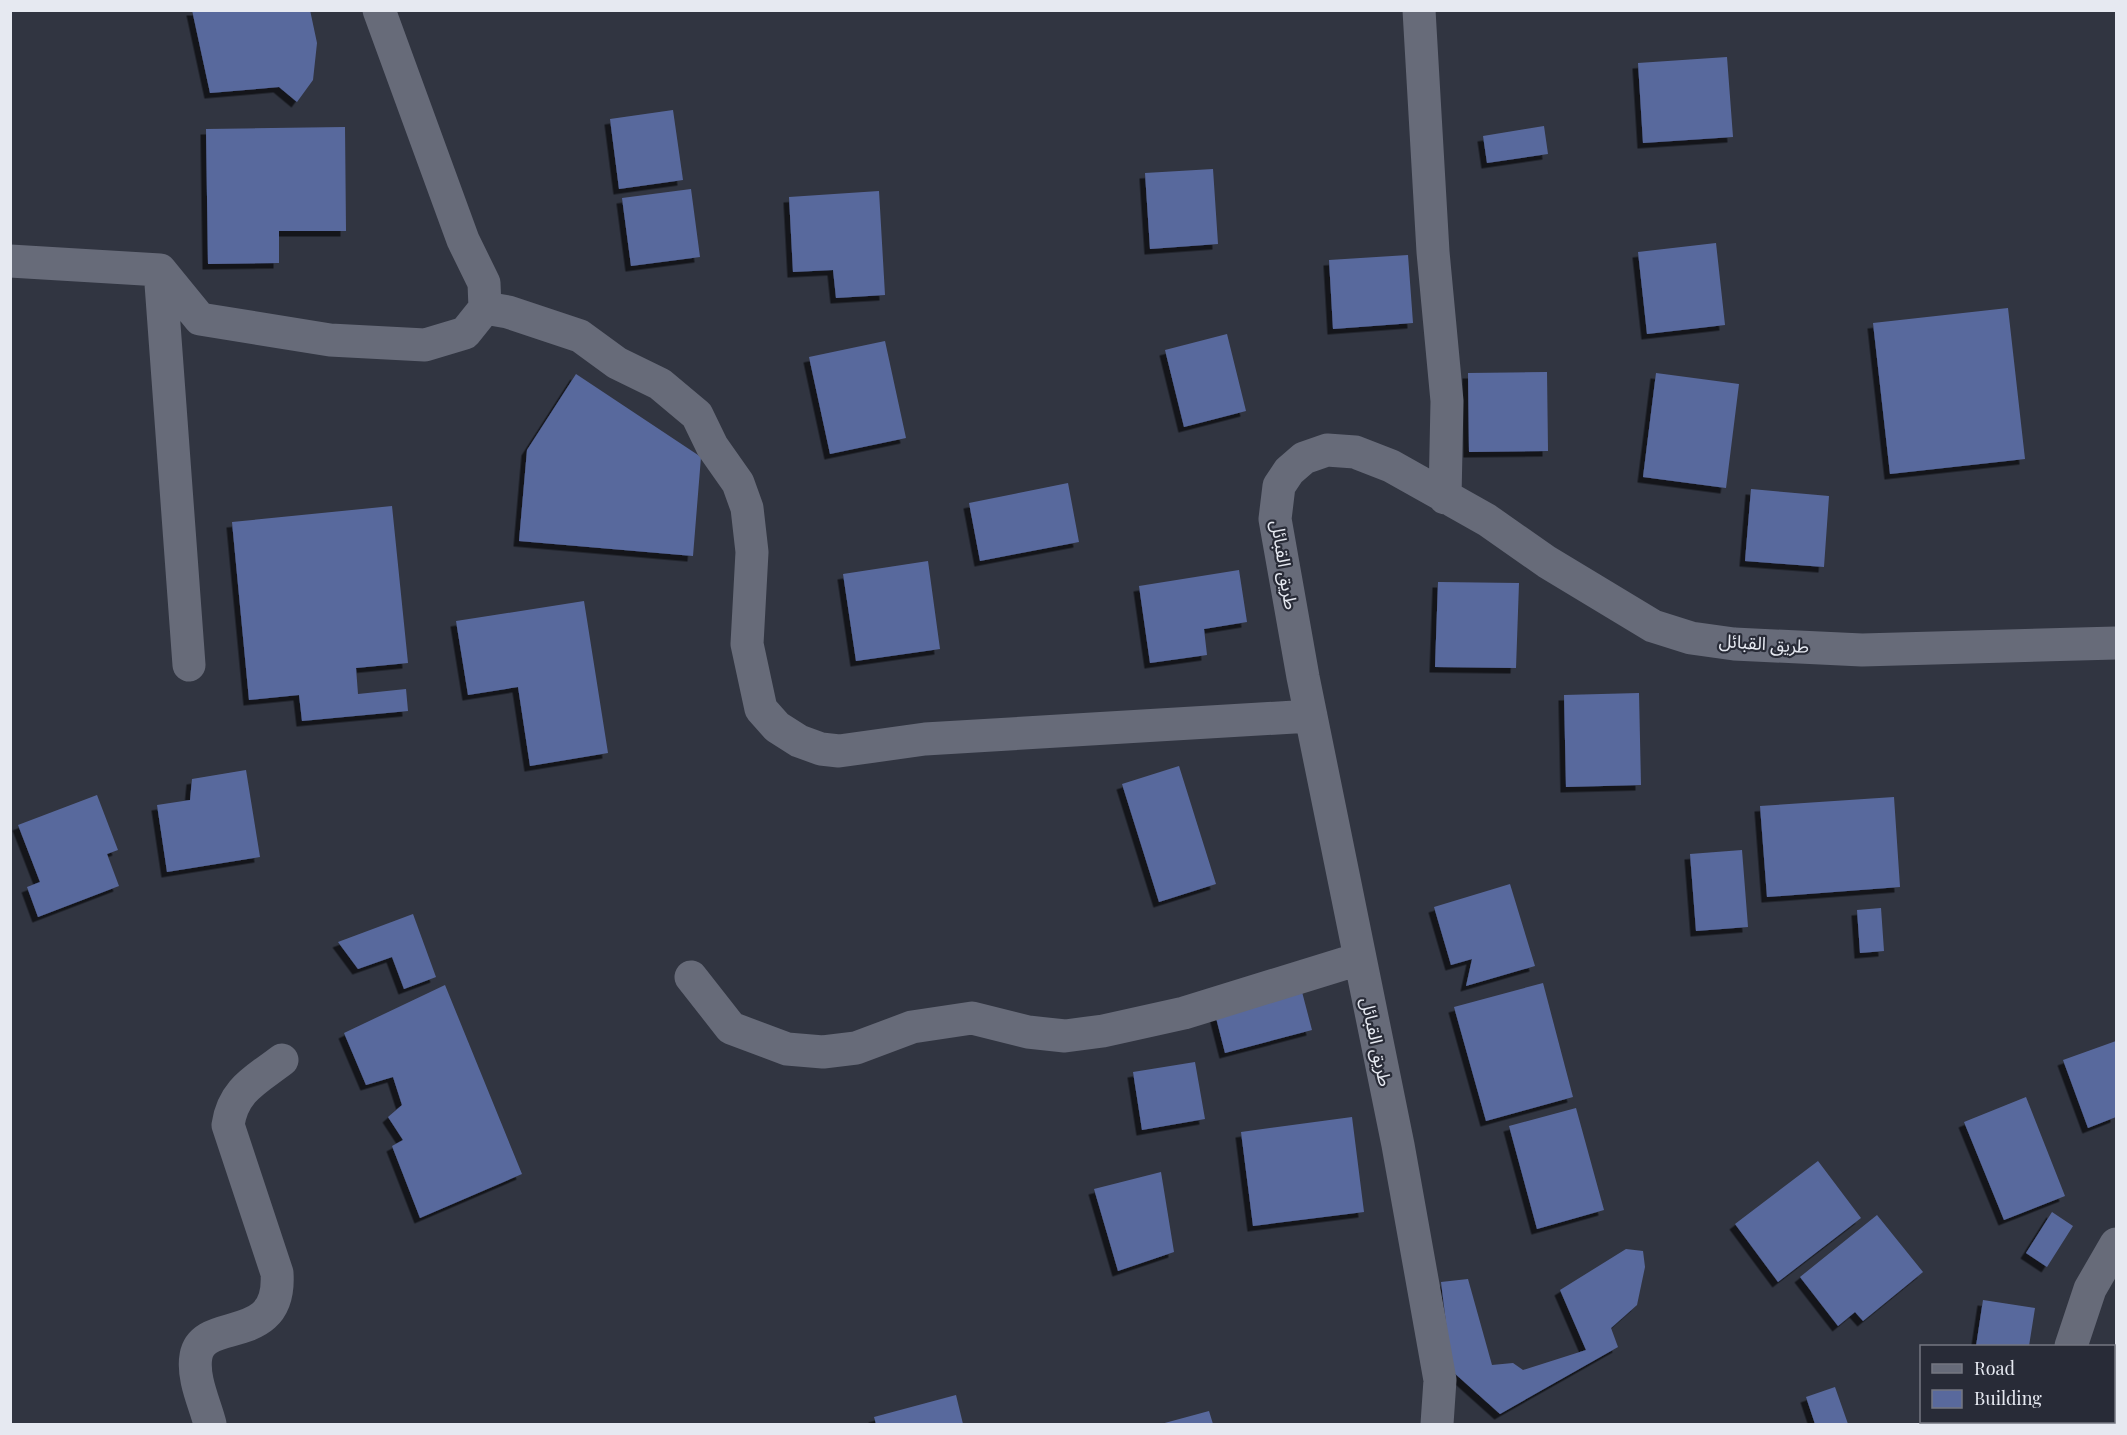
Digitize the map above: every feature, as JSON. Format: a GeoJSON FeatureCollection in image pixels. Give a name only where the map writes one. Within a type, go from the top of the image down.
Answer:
{"type":"FeatureCollection","features":[{"type":"Feature","properties":{"kind":"street"},"geometry":{"type":"LineString","coordinates":[[10,261],[86,263],[160,270],[200,319],[330,340],[425,345],[465,333],[484,308],[484,283],[463,240],[379,10]]}},
{"type":"Feature","properties":{"kind":"street"},"geometry":{"type":"LineString","coordinates":[[1419,10],[1432,229],[1447,401],[1445,498]]}},
{"type":"Feature","properties":{"kind":"street"},"geometry":{"type":"LineString","coordinates":[[160,270],[189,665]]}},
{"type":"Feature","properties":{"kind":"street"},"geometry":{"type":"LineString","coordinates":[[484,308],[508,312],[580,336],[617,363],[660,384],[697,415],[712,446],[738,483],[747,508],[752,552],[747,644],[761,709],[777,727],[799,741],[821,749],[839,751],[925,739],[1311,716]]}},
{"type":"Feature","properties":{"kind":"street","name":"طريق القبائل"},"geometry":{"type":"LineString","coordinates":[[1437,1425],[1440,1380],[1398,1145],[1311,716],[1275,519],[1279,486],[1289,471],[1304,458],[1328,450],[1355,452],[1391,466],[1487,520],[1547,562],[1653,626],[1691,638],[1734,644],[1862,650],[2116,643]]}},
{"type":"Feature","properties":{"kind":"street"},"geometry":{"type":"LineString","coordinates":[[691,977],[731,1028],[787,1049],[823,1052],[856,1048],[912,1027],[972,1018],[1028,1032],[1056,1035],[1103,1031],[1184,1013],[1359,959]]}},
{"type":"Feature","properties":{"kind":"street"},"geometry":{"type":"LineString","coordinates":[[210,1425],[197,1377],[196,1355],[207,1340],[262,1318],[276,1302],[277,1273],[228,1125],[231,1107],[243,1089],[282,1060]]}},
{"type":"Feature","properties":{"kind":"street"},"geometry":{"type":"LineString","coordinates":[[2072,1345],[2090,1289],[2116,1244]]}},
{"type":"Feature","properties":{"kind":"building"},"geometry":{"type":"Polygon","coordinates":[[[192,10],[310,10],[317,43],[313,80],[297,102],[279,87],[210,93],[192,10]]]}},
{"type":"Feature","properties":{"kind":"building"},"geometry":{"type":"Polygon","coordinates":[[[1727,57],[1733,137],[1643,143],[1638,63],[1727,57]]]}},
{"type":"Feature","properties":{"kind":"building"},"geometry":{"type":"Polygon","coordinates":[[[673,110],[683,180],[619,189],[610,119],[673,110]]]}},
{"type":"Feature","properties":{"kind":"building"},"geometry":{"type":"Polygon","coordinates":[[[1544,126],[1548,154],[1487,163],[1483,136],[1544,126]]]}},
{"type":"Feature","properties":{"kind":"building"},"geometry":{"type":"Polygon","coordinates":[[[345,127],[346,231],[279,231],[279,263],[208,264],[206,129],[345,127]]]}},
{"type":"Feature","properties":{"kind":"building"},"geometry":{"type":"Polygon","coordinates":[[[1213,169],[1218,244],[1150,249],[1145,173],[1213,169]]]}},
{"type":"Feature","properties":{"kind":"building"},"geometry":{"type":"Polygon","coordinates":[[[691,189],[700,257],[631,266],[622,198],[691,189]]]}},
{"type":"Feature","properties":{"kind":"building"},"geometry":{"type":"Polygon","coordinates":[[[879,191],[885,295],[836,298],[833,270],[793,272],[789,197],[879,191]]]}},
{"type":"Feature","properties":{"kind":"building"},"geometry":{"type":"Polygon","coordinates":[[[1716,243],[1725,325],[1647,334],[1638,252],[1716,243]]]}},
{"type":"Feature","properties":{"kind":"building"},"geometry":{"type":"Polygon","coordinates":[[[1408,255],[1413,323],[1333,329],[1329,260],[1408,255]]]}},
{"type":"Feature","properties":{"kind":"building"},"geometry":{"type":"Polygon","coordinates":[[[2008,308],[2025,459],[1890,474],[1873,323],[2008,308]]]}},
{"type":"Feature","properties":{"kind":"building"},"geometry":{"type":"Polygon","coordinates":[[[1227,334],[1246,411],[1184,427],[1165,350],[1227,334]]]}},
{"type":"Feature","properties":{"kind":"building"},"geometry":{"type":"Polygon","coordinates":[[[885,341],[906,438],[830,454],[809,357],[885,341]]]}},
{"type":"Feature","properties":{"kind":"building"},"geometry":{"type":"Polygon","coordinates":[[[1547,372],[1548,451],[1469,452],[1468,373],[1547,372]]]}},
{"type":"Feature","properties":{"kind":"building"},"geometry":{"type":"Polygon","coordinates":[[[1656,373],[1739,384],[1726,488],[1643,477],[1656,373]]]}},
{"type":"Feature","properties":{"kind":"building"},"geometry":{"type":"Polygon","coordinates":[[[576,374],[701,457],[693,556],[519,541],[527,450],[576,374]]]}},
{"type":"Feature","properties":{"kind":"building"},"geometry":{"type":"Polygon","coordinates":[[[1068,483],[1079,542],[980,561],[969,503],[1068,483]]]}},
{"type":"Feature","properties":{"kind":"building"},"geometry":{"type":"Polygon","coordinates":[[[1751,489],[1829,496],[1824,567],[1745,561],[1751,489]]]}},
{"type":"Feature","properties":{"kind":"building"},"geometry":{"type":"Polygon","coordinates":[[[392,506],[408,663],[356,668],[358,694],[406,689],[408,711],[302,721],[299,695],[249,700],[232,522],[392,506]]]}},
{"type":"Feature","properties":{"kind":"building"},"geometry":{"type":"Polygon","coordinates":[[[928,561],[940,649],[856,661],[843,574],[928,561]]]}},
{"type":"Feature","properties":{"kind":"building"},"geometry":{"type":"Polygon","coordinates":[[[1239,570],[1247,622],[1204,629],[1207,655],[1150,663],[1139,586],[1239,570]]]}},
{"type":"Feature","properties":{"kind":"building"},"geometry":{"type":"Polygon","coordinates":[[[1438,582],[1519,583],[1516,668],[1435,667],[1438,582]]]}},
{"type":"Feature","properties":{"kind":"building"},"geometry":{"type":"Polygon","coordinates":[[[584,601],[608,753],[530,766],[518,687],[468,695],[456,621],[584,601]]]}},
{"type":"Feature","properties":{"kind":"building"},"geometry":{"type":"Polygon","coordinates":[[[1639,693],[1641,785],[1566,787],[1564,695],[1639,693]]]}},
{"type":"Feature","properties":{"kind":"building"},"geometry":{"type":"Polygon","coordinates":[[[1179,766],[1216,884],[1159,902],[1122,784],[1179,766]]]}},
{"type":"Feature","properties":{"kind":"building"},"geometry":{"type":"Polygon","coordinates":[[[246,770],[260,857],[167,872],[157,805],[190,800],[192,779],[246,770]]]}},
{"type":"Feature","properties":{"kind":"building"},"geometry":{"type":"Polygon","coordinates":[[[97,795],[118,850],[107,854],[119,886],[38,917],[27,887],[40,882],[18,825],[97,795]]]}},
{"type":"Feature","properties":{"kind":"building"},"geometry":{"type":"Polygon","coordinates":[[[1894,797],[1900,887],[1767,897],[1760,806],[1894,797]]]}},
{"type":"Feature","properties":{"kind":"building"},"geometry":{"type":"Polygon","coordinates":[[[1742,850],[1748,927],[1696,931],[1690,854],[1742,850]]]}},
{"type":"Feature","properties":{"kind":"building"},"geometry":{"type":"Polygon","coordinates":[[[1510,884],[1535,966],[1466,986],[1472,959],[1451,965],[1434,907],[1510,884]]]}},
{"type":"Feature","properties":{"kind":"building"},"geometry":{"type":"Polygon","coordinates":[[[1881,908],[1884,951],[1860,953],[1857,910],[1881,908]]]}},
{"type":"Feature","properties":{"kind":"building"},"geometry":{"type":"Polygon","coordinates":[[[413,914],[436,977],[404,989],[392,957],[358,969],[338,942],[413,914]]]}},
{"type":"Feature","properties":{"kind":"building"},"geometry":{"type":"Polygon","coordinates":[[[1543,983],[1573,1097],[1486,1121],[1454,1007],[1543,983]]]}},
{"type":"Feature","properties":{"kind":"building"},"geometry":{"type":"Polygon","coordinates":[[[445,985],[522,1174],[420,1218],[392,1146],[403,1140],[388,1117],[402,1105],[393,1077],[366,1085],[344,1033],[445,985]]]}},
{"type":"Feature","properties":{"kind":"building"},"geometry":{"type":"Polygon","coordinates":[[[1301,988],[1312,1030],[1225,1053],[1214,1010],[1301,988]]]}},
{"type":"Feature","properties":{"kind":"building"},"geometry":{"type":"Polygon","coordinates":[[[2116,1041],[2116,1117],[2088,1128],[2063,1060],[2116,1041]]]}},
{"type":"Feature","properties":{"kind":"building"},"geometry":{"type":"Polygon","coordinates":[[[1195,1062],[1205,1119],[1142,1130],[1133,1072],[1195,1062]]]}},
{"type":"Feature","properties":{"kind":"building"},"geometry":{"type":"Polygon","coordinates":[[[2026,1097],[2065,1196],[2004,1220],[1964,1122],[2026,1097]]]}},
{"type":"Feature","properties":{"kind":"building"},"geometry":{"type":"Polygon","coordinates":[[[1576,1108],[1604,1210],[1537,1229],[1509,1126],[1576,1108]]]}},
{"type":"Feature","properties":{"kind":"building"},"geometry":{"type":"Polygon","coordinates":[[[1352,1117],[1364,1212],[1253,1226],[1241,1132],[1352,1117]]]}},
{"type":"Feature","properties":{"kind":"building"},"geometry":{"type":"Polygon","coordinates":[[[1818,1161],[1861,1218],[1778,1282],[1735,1224],[1818,1161]]]}},
{"type":"Feature","properties":{"kind":"building"},"geometry":{"type":"Polygon","coordinates":[[[1161,1172],[1174,1252],[1118,1271],[1094,1189],[1161,1172]]]}},
{"type":"Feature","properties":{"kind":"building"},"geometry":{"type":"Polygon","coordinates":[[[2052,1212],[2073,1226],[2047,1267],[2026,1253],[2052,1212]]]}},
{"type":"Feature","properties":{"kind":"building"},"geometry":{"type":"Polygon","coordinates":[[[1877,1215],[1923,1272],[1863,1321],[1855,1312],[1838,1326],[1800,1277],[1877,1215]]]}},
{"type":"Feature","properties":{"kind":"building"},"geometry":{"type":"Polygon","coordinates":[[[1626,1249],[1643,1251],[1645,1267],[1637,1305],[1611,1328],[1618,1347],[1500,1414],[1452,1371],[1441,1282],[1468,1279],[1492,1365],[1513,1363],[1523,1370],[1586,1350],[1560,1290],[1626,1249]]]}},
{"type":"Feature","properties":{"kind":"building"},"geometry":{"type":"Polygon","coordinates":[[[1983,1300],[2035,1308],[2029,1345],[1976,1345],[1983,1300]]]}},
{"type":"Feature","properties":{"kind":"building"},"geometry":{"type":"Polygon","coordinates":[[[1835,1387],[1848,1424],[1815,1424],[1806,1397],[1835,1387]]]}},
{"type":"Feature","properties":{"kind":"building"},"geometry":{"type":"Polygon","coordinates":[[[956,1395],[963,1424],[876,1424],[874,1417],[956,1395]]]}},
{"type":"Feature","properties":{"kind":"building"},"geometry":{"type":"Polygon","coordinates":[[[1209,1411],[1213,1424],[1161,1424],[1209,1411]]]}}]}
